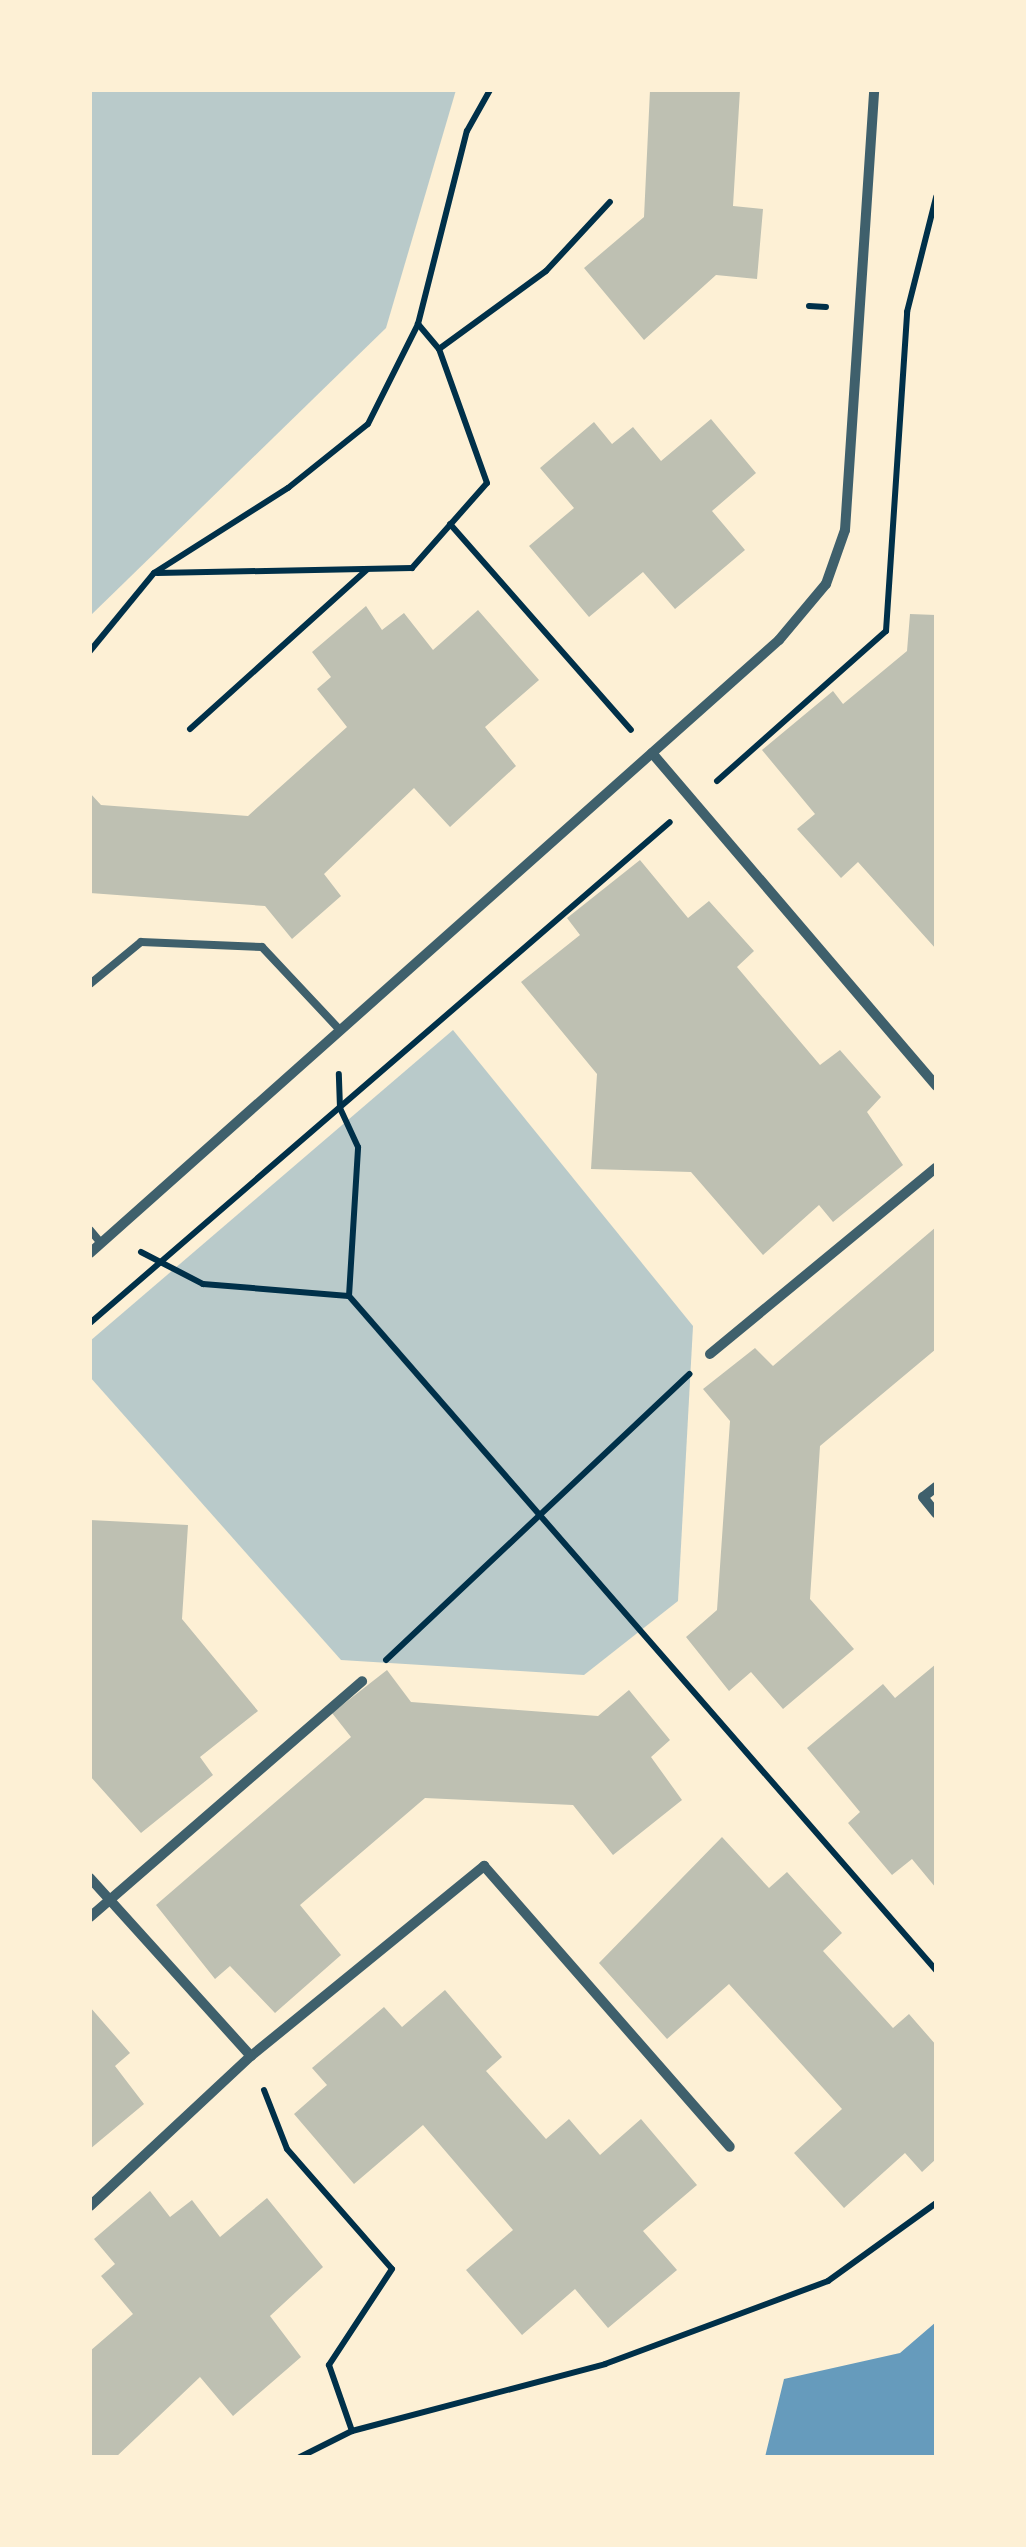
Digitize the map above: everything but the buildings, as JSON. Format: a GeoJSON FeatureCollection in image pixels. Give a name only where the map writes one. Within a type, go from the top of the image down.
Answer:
{"type":"FeatureCollection","features":[{"type":"Feature","properties":{"kind":"street"},"geometry":{"type":"LineString","coordinates":[[90,1252],[779,640],[826,584],[845,530],[874,90]]}},
{"type":"Feature","properties":{"kind":"street"},"geometry":{"type":"LineString","coordinates":[[652,753],[936,1086]]}},
{"type":"Feature","properties":{"kind":"street"},"geometry":{"type":"LineString","coordinates":[[710,1354],[936,1168]]}},
{"type":"Feature","properties":{"kind":"street"},"geometry":{"type":"LineString","coordinates":[[936,1487],[923,1498],[936,1513]]}},
{"type":"Feature","properties":{"kind":"street"},"geometry":{"type":"LineString","coordinates":[[90,1917],[112,1902],[362,1680]]}},
{"type":"Feature","properties":{"kind":"street"},"geometry":{"type":"LineString","coordinates":[[90,2206],[251,2056],[484,1866],[730,2147]]}},
{"type":"Feature","properties":{"kind":"street"},"geometry":{"type":"LineString","coordinates":[[90,1878],[251,2056]]}},
{"type":"Feature","properties":{"kind":"lane"},"geometry":{"type":"LineString","coordinates":[[90,984],[141,942],[262,947],[339,1029]]}},
{"type":"Feature","properties":{"kind":"lane"},"geometry":{"type":"LineString","coordinates":[[90,1230],[101,1243]]}},
{"type":"Feature","properties":{"kind":"path"},"geometry":{"type":"LineString","coordinates":[[90,650],[154,572],[288,488],[368,424],[418,324],[467,131],[490,90]]}},
{"type":"Feature","properties":{"kind":"path"},"geometry":{"type":"LineString","coordinates":[[907,312],[936,197]]}},
{"type":"Feature","properties":{"kind":"path"},"geometry":{"type":"LineString","coordinates":[[439,350],[546,271],[610,202]]}},
{"type":"Feature","properties":{"kind":"path"},"geometry":{"type":"LineString","coordinates":[[154,572],[412,568],[488,483],[439,350],[418,324]]}},
{"type":"Feature","properties":{"kind":"path"},"geometry":{"type":"LineString","coordinates":[[450,524],[652,753]]}},
{"type":"Feature","properties":{"kind":"path"},"geometry":{"type":"LineString","coordinates":[[190,729],[369,568]]}},
{"type":"Feature","properties":{"kind":"path"},"geometry":{"type":"LineString","coordinates":[[339,1029],[340,1108],[358,1147],[348,1296]]}},
{"type":"Feature","properties":{"kind":"path"},"geometry":{"type":"LineString","coordinates":[[101,1243],[163,1258],[204,1284],[348,1296],[936,1970]]}},
{"type":"Feature","properties":{"kind":"path"},"geometry":{"type":"LineString","coordinates":[[362,1680],[543,1520],[710,1354]]}},
{"type":"Feature","properties":{"kind":"path"},"geometry":{"type":"LineString","coordinates":[[251,2056],[287,2149],[392,2269],[328,2364],[352,2432]]}},
{"type":"Feature","properties":{"kind":"path"},"geometry":{"type":"LineString","coordinates":[[300,2457],[352,2432],[604,2364],[828,2281],[936,2203]]}},
{"type":"Feature","properties":{"kind":"shaded area"},"geometry":{"type":"Polygon","coordinates":[[[90,90],[456,90],[386,328],[90,616],[90,90]]]}},
{"type":"Feature","properties":{"kind":"shaded area"},"geometry":{"type":"Polygon","coordinates":[[[453,1030],[693,1326],[678,1601],[584,1675],[341,1660],[90,1377],[90,1341],[453,1030]]]}},
{"type":"Feature","properties":{"kind":"water"},"geometry":{"type":"Polygon","coordinates":[[[936,2322],[936,2457],[765,2457],[784,2379],[900,2353],[936,2322]]]}}]}
